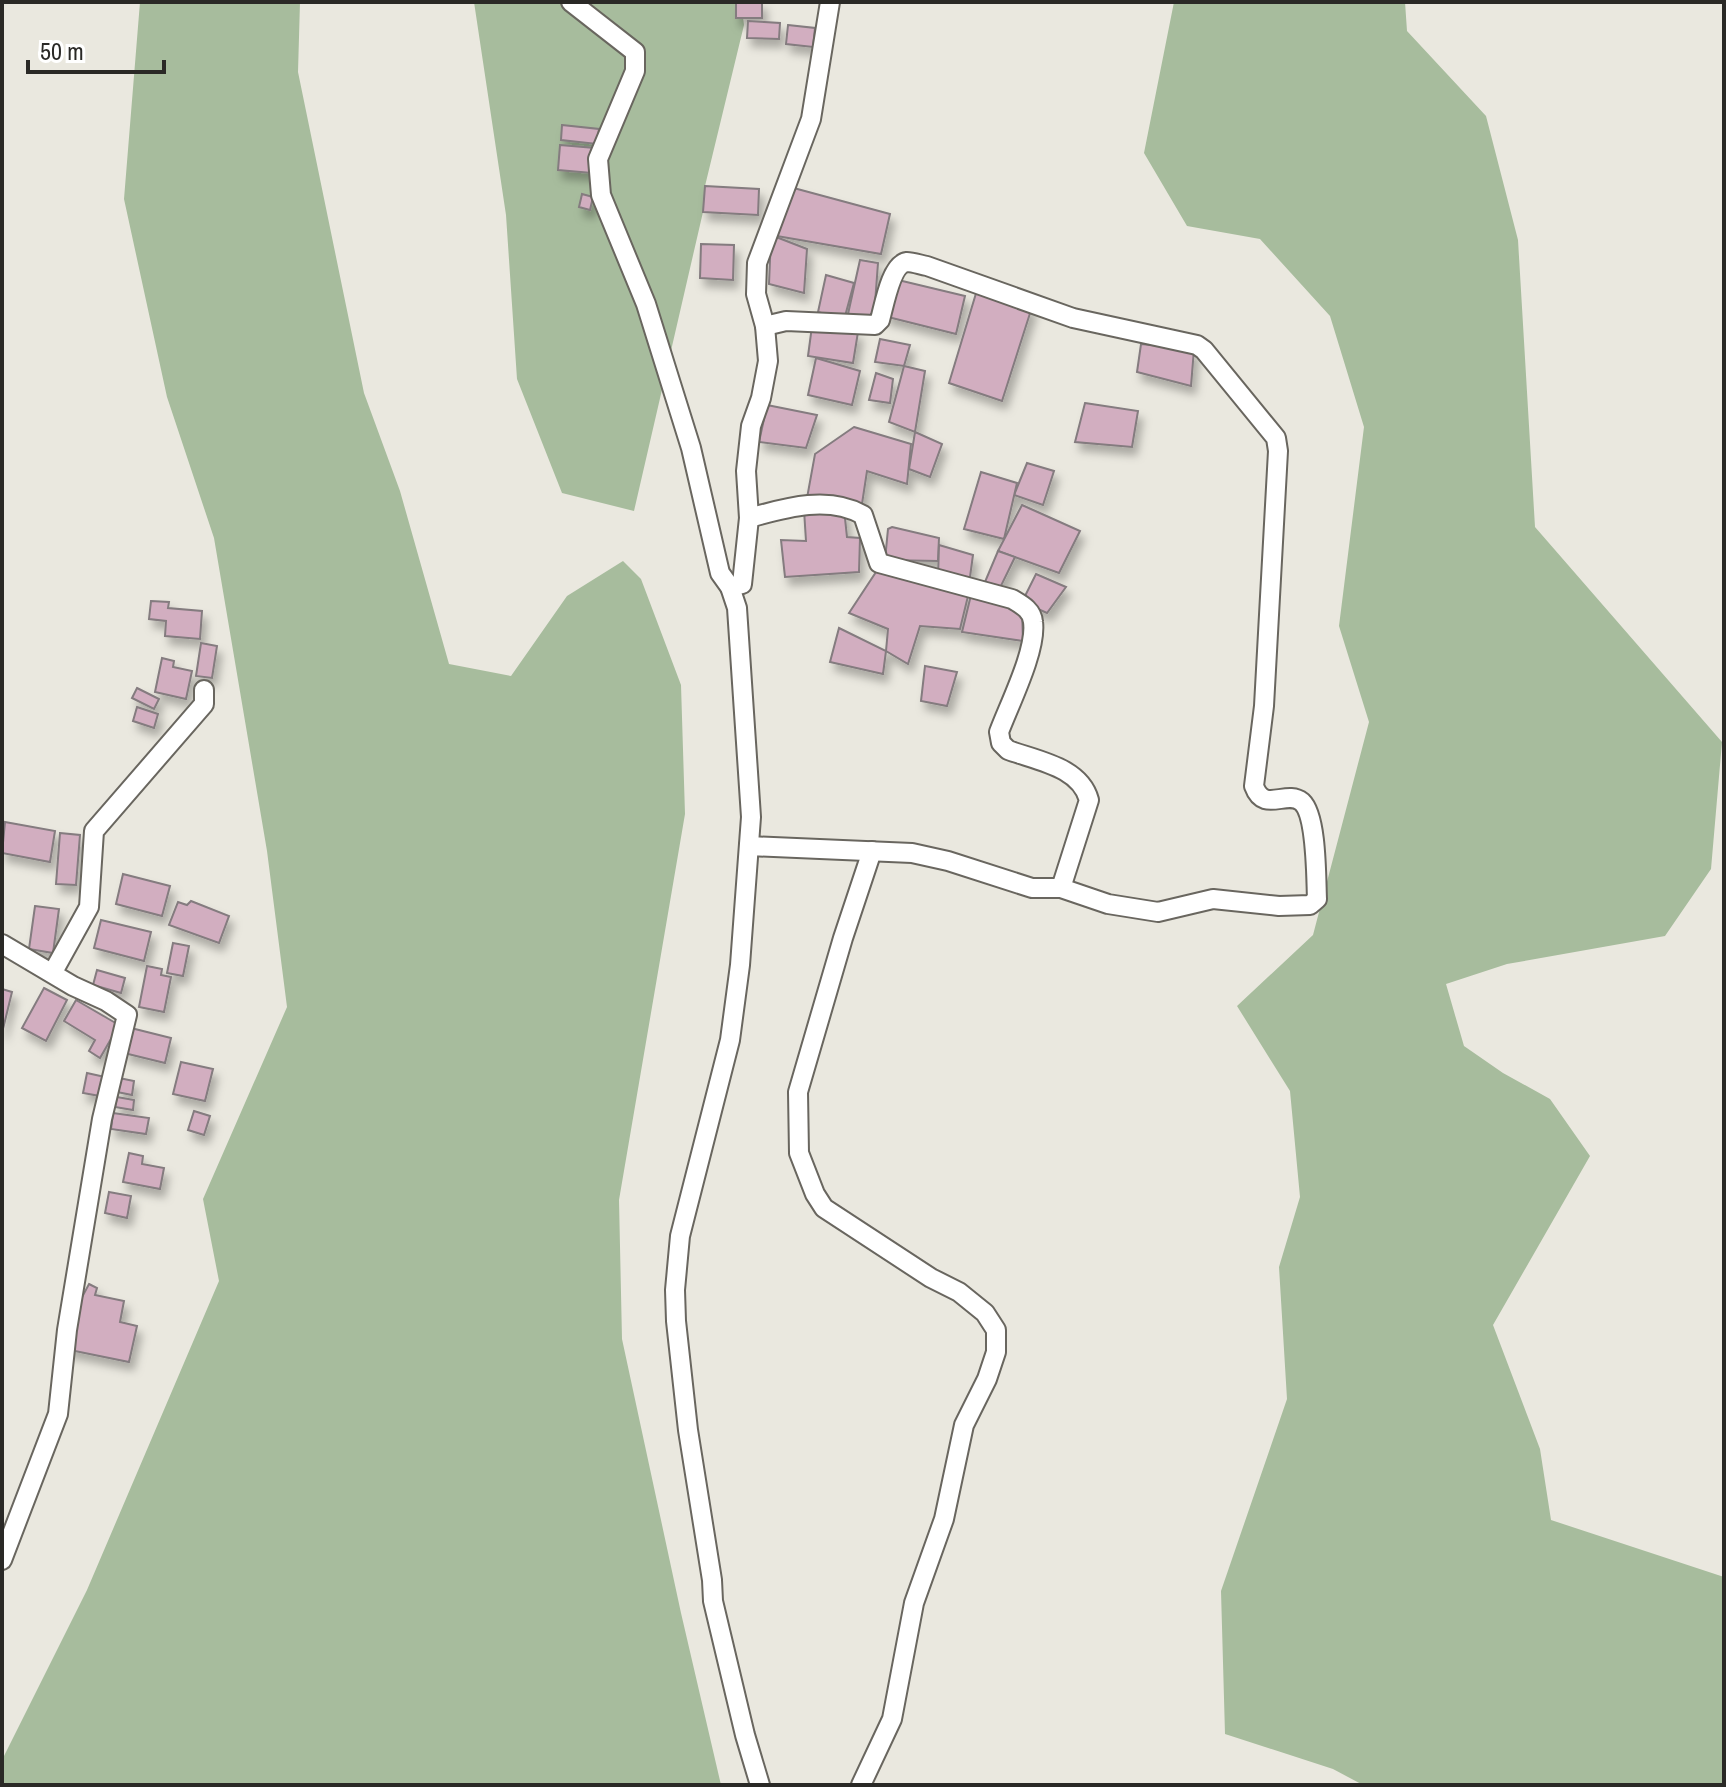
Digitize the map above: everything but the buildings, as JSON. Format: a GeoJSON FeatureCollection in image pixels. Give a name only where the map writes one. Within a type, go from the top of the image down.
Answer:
{"type":"FeatureCollection","features":[{"type":"Feature","properties":{"kind":"street"},"geometry":{"type":"LineString","coordinates":[[571,2],[635,52],[635,71],[598,159],[601,195],[646,304],[691,448],[720,573],[730,587],[737,608],[751,817],[740,965],[730,1040],[680,1236],[675,1290],[688,1430],[713,1601],[760,1785]]}},
{"type":"Feature","properties":{"kind":"street"},"geometry":{"type":"LineString","coordinates":[[730,587],[742,584],[749,518],[746,471],[751,426],[761,398],[768,361],[765,326],[756,294],[757,263],[811,119],[830,2]]}},
{"type":"Feature","properties":{"kind":"street"},"geometry":{"type":"LineString","coordinates":[[749,846],[912,853],[1032,888],[1061,888],[1108,904],[1158,912],[1213,899],[1279,906],[1310,905],[1317,899],[1315,839],[1305,804],[1297,799],[1265,800],[1257,794],[1254,786],[1264,706],[1278,451],[1276,438],[1204,350],[1197,345],[1073,318],[907,262],[899,265],[893,273],[880,320],[875,325],[786,321],[765,326]]}},
{"type":"Feature","properties":{"kind":"street"},"geometry":{"type":"LineString","coordinates":[[749,518],[798,505],[849,507],[863,515],[879,563],[1012,599],[1029,611],[1033,623],[1028,658],[999,732],[1001,743],[1008,750],[1074,775],[1086,788],[1089,800],[1061,888]]}},
{"type":"Feature","properties":{"kind":"street"},"geometry":{"type":"LineString","coordinates":[[53,972],[89,907],[94,831],[204,704],[204,690]]}},
{"type":"Feature","properties":{"kind":"street"},"geometry":{"type":"LineString","coordinates":[[861,1785],[892,1719],[914,1603],[944,1519],[964,1425],[987,1379],[996,1352],[996,1330],[985,1313],[959,1292],[931,1278],[824,1208],[815,1194],[799,1153],[798,1092],[872,851]]}},
{"type":"Feature","properties":{"kind":"street"},"geometry":{"type":"LineString","coordinates":[[2,944],[127,1015],[94,1164],[67,1330],[58,1414],[2,1560]]}},
{"type":"Feature","properties":{"kind":"green space"},"geometry":{"type":"Polygon","coordinates":[[[140,2],[300,2],[298,72],[364,393],[400,491],[449,664],[511,676],[567,596],[623,561],[641,579],[681,685],[685,814],[619,1200],[622,1339],[721,1785],[2,1785],[2,1760],[87,1590],[219,1281],[203,1199],[287,1007],[267,851],[214,538],[167,397],[124,199],[140,2]]]}},
{"type":"Feature","properties":{"kind":"green space"},"geometry":{"type":"Polygon","coordinates":[[[474,2],[741,2],[744,25],[705,186],[703,212],[634,511],[562,493],[517,379],[506,215],[474,2]]]}},
{"type":"Feature","properties":{"kind":"green space"},"geometry":{"type":"Polygon","coordinates":[[[1174,2],[1405,2],[1407,31],[1486,116],[1518,240],[1535,527],[1722,742],[1711,869],[1665,936],[1507,964],[1446,984],[1464,1046],[1503,1073],[1550,1099],[1590,1156],[1493,1325],[1540,1449],[1551,1520],[1724,1577],[1724,1785],[1363,1785],[1333,1769],[1225,1734],[1221,1591],[1287,1399],[1279,1267],[1300,1197],[1290,1091],[1237,1006],[1313,935],[1369,722],[1339,626],[1364,427],[1330,316],[1260,239],[1187,226],[1144,153],[1174,2]]]}}]}
